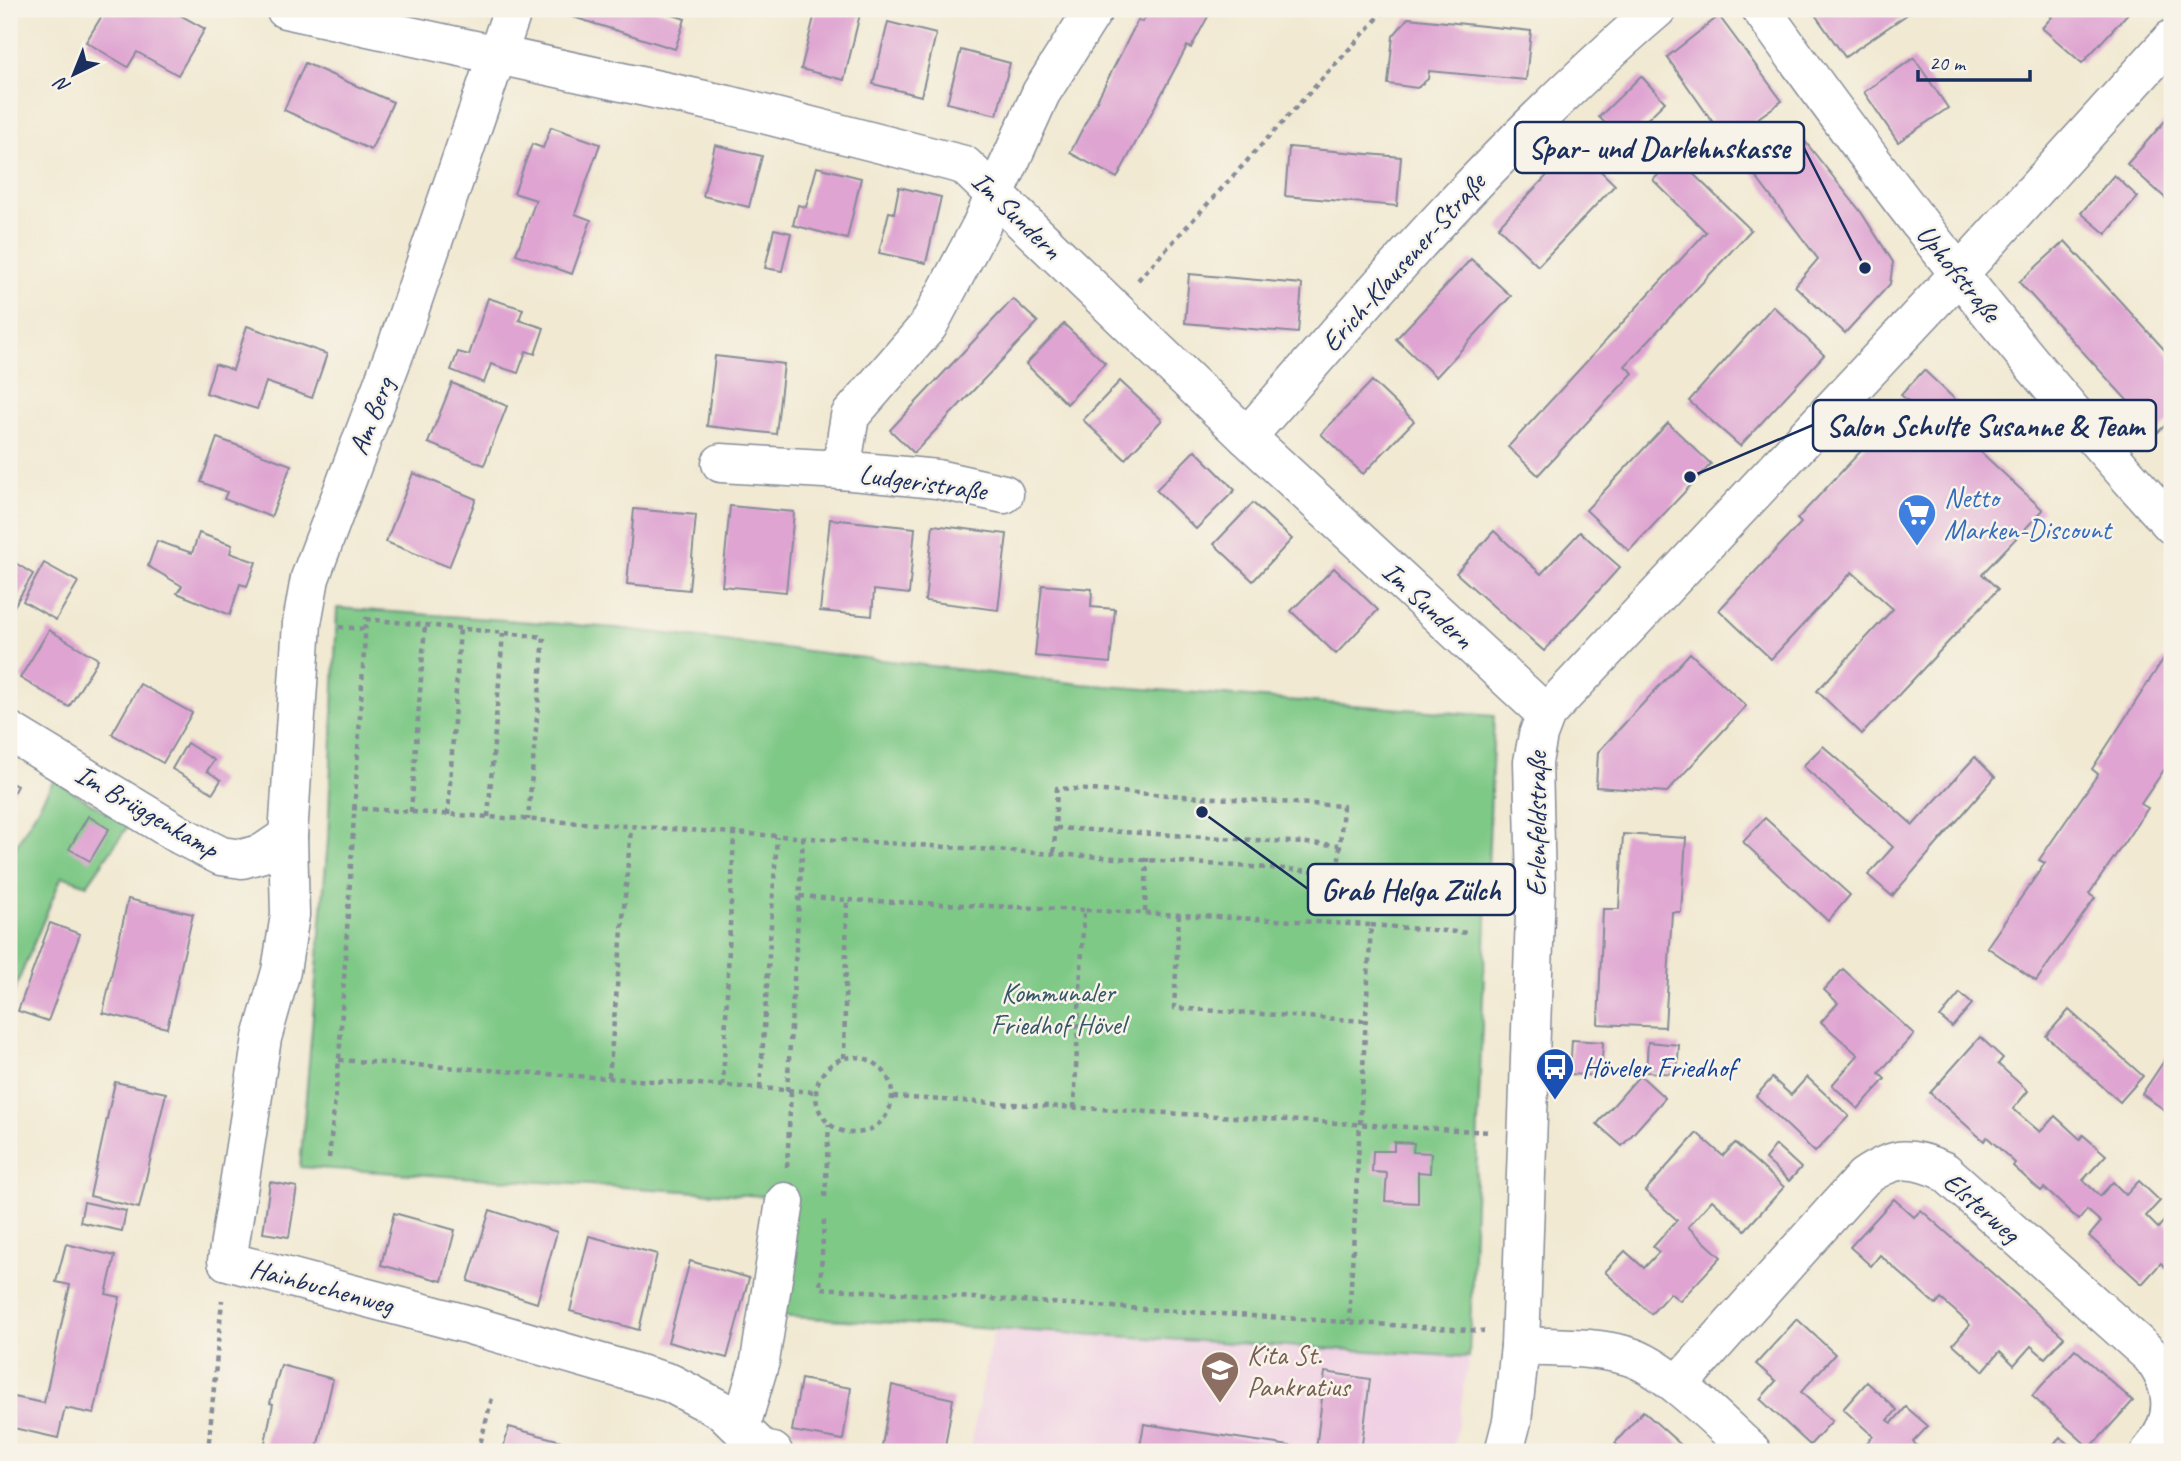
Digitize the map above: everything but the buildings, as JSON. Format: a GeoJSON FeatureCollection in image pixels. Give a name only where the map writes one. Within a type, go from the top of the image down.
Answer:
{"type":"FeatureCollection","features":[{"type":"Feature","properties":{"kind":"street","name":"Im Sundern"},"geometry":{"type":"LineString","coordinates":[[285,9],[728,105],[964,164],[993,195],[1114,307],[1247,437],[1546,714]]}},
{"type":"Feature","properties":{"kind":"street","name":"Am Berg"},"geometry":{"type":"LineString","coordinates":[[288,836],[302,623],[310,579],[396,349],[513,9]]}},
{"type":"Feature","properties":{"kind":"street","name":"Ludgeristraße"},"geometry":{"type":"LineString","coordinates":[[841,470],[850,416],[928,326],[980,228],[1041,93],[1094,9]]}},
{"type":"Feature","properties":{"kind":"street","name":"Erich-Klausener-Straße"},"geometry":{"type":"LineString","coordinates":[[1247,437],[1407,252],[1544,112],[1657,9]]}},
{"type":"Feature","properties":{"kind":"street","name":"Uphofstraße"},"geometry":{"type":"LineString","coordinates":[[1761,9],[1843,124],[1958,275],[2172,525]]}},
{"type":"Feature","properties":{"kind":"street","name":"Erlenfeldstraße"},"geometry":{"type":"LineString","coordinates":[[1504,1452],[1512,1421],[1520,1340],[1536,886],[1533,762],[1538,735],[1546,714],[1575,679],[1958,275],[2172,39]]}},
{"type":"Feature","properties":{"kind":"street","name":"Ludgeristraße"},"geometry":{"type":"LineString","coordinates":[[721,463],[937,479],[1004,494]]}},
{"type":"Feature","properties":{"kind":"street","name":"Im Brüggenkamp"},"geometry":{"type":"LineString","coordinates":[[9,731],[180,835],[221,856],[243,859],[263,853],[288,836]]}},
{"type":"Feature","properties":{"kind":"street","name":"Hainbuchenweg"},"geometry":{"type":"LineString","coordinates":[[288,836],[290,915],[281,971],[262,1038],[228,1261],[471,1325],[670,1383],[723,1411],[741,1426],[762,1450],[773,1452]]}},
{"type":"Feature","properties":{"kind":"street","name":"Elsterweg"},"geometry":{"type":"LineString","coordinates":[[1678,1385],[1864,1177],[1881,1166],[1898,1160],[1919,1160],[1944,1171],[2150,1355],[2163,1370],[2172,1402],[2169,1422],[2150,1452]]}},
{"type":"Feature","properties":{"kind":"street"},"geometry":{"type":"LineString","coordinates":[[741,1426],[760,1362],[785,1202]]}},
{"type":"Feature","properties":{"kind":"street"},"geometry":{"type":"LineString","coordinates":[[1520,1340],[1630,1356],[1678,1385],[1752,1452]]}},
{"type":"Feature","properties":{"kind":"path"},"geometry":{"type":"LineString","coordinates":[[1114,307],[1386,9]]}},
{"type":"Feature","properties":{"kind":"path"},"geometry":{"type":"LineString","coordinates":[[329,1158],[339,1060],[352,808],[366,619],[544,637],[528,820]]}},
{"type":"Feature","properties":{"kind":"path"},"geometry":{"type":"LineString","coordinates":[[411,812],[425,625]]}},
{"type":"Feature","properties":{"kind":"path"},"geometry":{"type":"LineString","coordinates":[[448,814],[460,628]]}},
{"type":"Feature","properties":{"kind":"path"},"geometry":{"type":"LineString","coordinates":[[488,817],[503,633]]}},
{"type":"Feature","properties":{"kind":"path"},"geometry":{"type":"LineString","coordinates":[[1054,852],[1057,788],[1343,806],[1338,871]]}},
{"type":"Feature","properties":{"kind":"path"},"geometry":{"type":"LineString","coordinates":[[352,808],[631,828],[1147,858],[1536,886]]}},
{"type":"Feature","properties":{"kind":"path"},"geometry":{"type":"LineString","coordinates":[[609,1077],[631,828]]}},
{"type":"Feature","properties":{"kind":"path"},"geometry":{"type":"LineString","coordinates":[[1056,828],[1339,845]]}},
{"type":"Feature","properties":{"kind":"path"},"geometry":{"type":"LineString","coordinates":[[723,1086],[734,834]]}},
{"type":"Feature","properties":{"kind":"path"},"geometry":{"type":"LineString","coordinates":[[760,1088],[777,837]]}},
{"type":"Feature","properties":{"kind":"path"},"geometry":{"type":"LineString","coordinates":[[785,1202],[803,838]]}},
{"type":"Feature","properties":{"kind":"path"},"geometry":{"type":"LineString","coordinates":[[1145,912],[1147,858]]}},
{"type":"Feature","properties":{"kind":"path"},"geometry":{"type":"LineString","coordinates":[[800,896],[1145,912],[1469,933]]}},
{"type":"Feature","properties":{"kind":"path"},"geometry":{"type":"LineString","coordinates":[[844,1058],[847,900]]}},
{"type":"Feature","properties":{"kind":"path"},"geometry":{"type":"LineString","coordinates":[[1074,1108],[1084,910]]}},
{"type":"Feature","properties":{"kind":"path"},"geometry":{"type":"LineString","coordinates":[[1179,914],[1174,1008],[1366,1021]]}},
{"type":"Feature","properties":{"kind":"path"},"geometry":{"type":"LineString","coordinates":[[1349,1321],[1371,925]]}},
{"type":"Feature","properties":{"kind":"path"},"geometry":{"type":"LineString","coordinates":[[861,1057],[874,1062],[887,1075],[893,1097],[888,1115],[873,1129],[859,1134],[845,1133],[829,1125],[819,1112],[816,1091],[824,1072],[844,1058],[861,1057]]}},
{"type":"Feature","properties":{"kind":"path"},"geometry":{"type":"LineString","coordinates":[[339,1060],[816,1091]]}},
{"type":"Feature","properties":{"kind":"path"},"geometry":{"type":"LineString","coordinates":[[893,1097],[1527,1135]]}},
{"type":"Feature","properties":{"kind":"path"},"geometry":{"type":"LineString","coordinates":[[829,1125],[820,1288],[1349,1321],[1520,1340]]}},
{"type":"Feature","properties":{"kind":"path"},"geometry":{"type":"LineString","coordinates":[[208,1452],[218,1331],[228,1261]]}},
{"type":"Feature","properties":{"kind":"path"},"geometry":{"type":"LineString","coordinates":[[478,1452],[492,1398]]}},
{"type":"Feature","properties":{"kind":"shaded area","name":"Kita St. Pankratius"},"geometry":{"type":"Polygon","coordinates":[[[994,1329],[1469,1357],[1453,1452],[969,1452],[994,1329]]]}},
{"type":"Feature","properties":{"kind":"green space","name":"Kommunaler Friedhof Hövel"},"geometry":{"type":"Polygon","coordinates":[[[337,608],[616,628],[1081,684],[1494,716],[1469,1357],[777,1316],[795,1198],[300,1167],[328,840],[337,608]]]}},
{"type":"Feature","properties":{"kind":"green space"},"geometry":{"type":"Polygon","coordinates":[[[54,780],[128,826],[87,885],[62,876],[9,1003],[9,858],[54,780]]]}},
{"type":"Feature","properties":{"kind":"place","name":"Spar- und Darlehnskasse"},"geometry":{"type":"Point","coordinates":[1865,268]}},
{"type":"Feature","properties":{"kind":"place","name":"Salon Schulte Susanne & Team"},"geometry":{"type":"Point","coordinates":[1690,477]}},
{"type":"Feature","properties":{"kind":"place","name":"Netto Marken-Discount"},"geometry":{"type":"Point","coordinates":[1917,547]}},
{"type":"Feature","properties":{"kind":"place","name":"Grab Helga Zülch"},"geometry":{"type":"Point","coordinates":[1202,812]}},
{"type":"Feature","properties":{"kind":"place","name":"Höveler Friedhof"},"geometry":{"type":"Point","coordinates":[1555,1101]}},
{"type":"Feature","properties":{"kind":"place","name":"Kita St. Pankratius"},"geometry":{"type":"Point","coordinates":[1220,1404]}}]}
